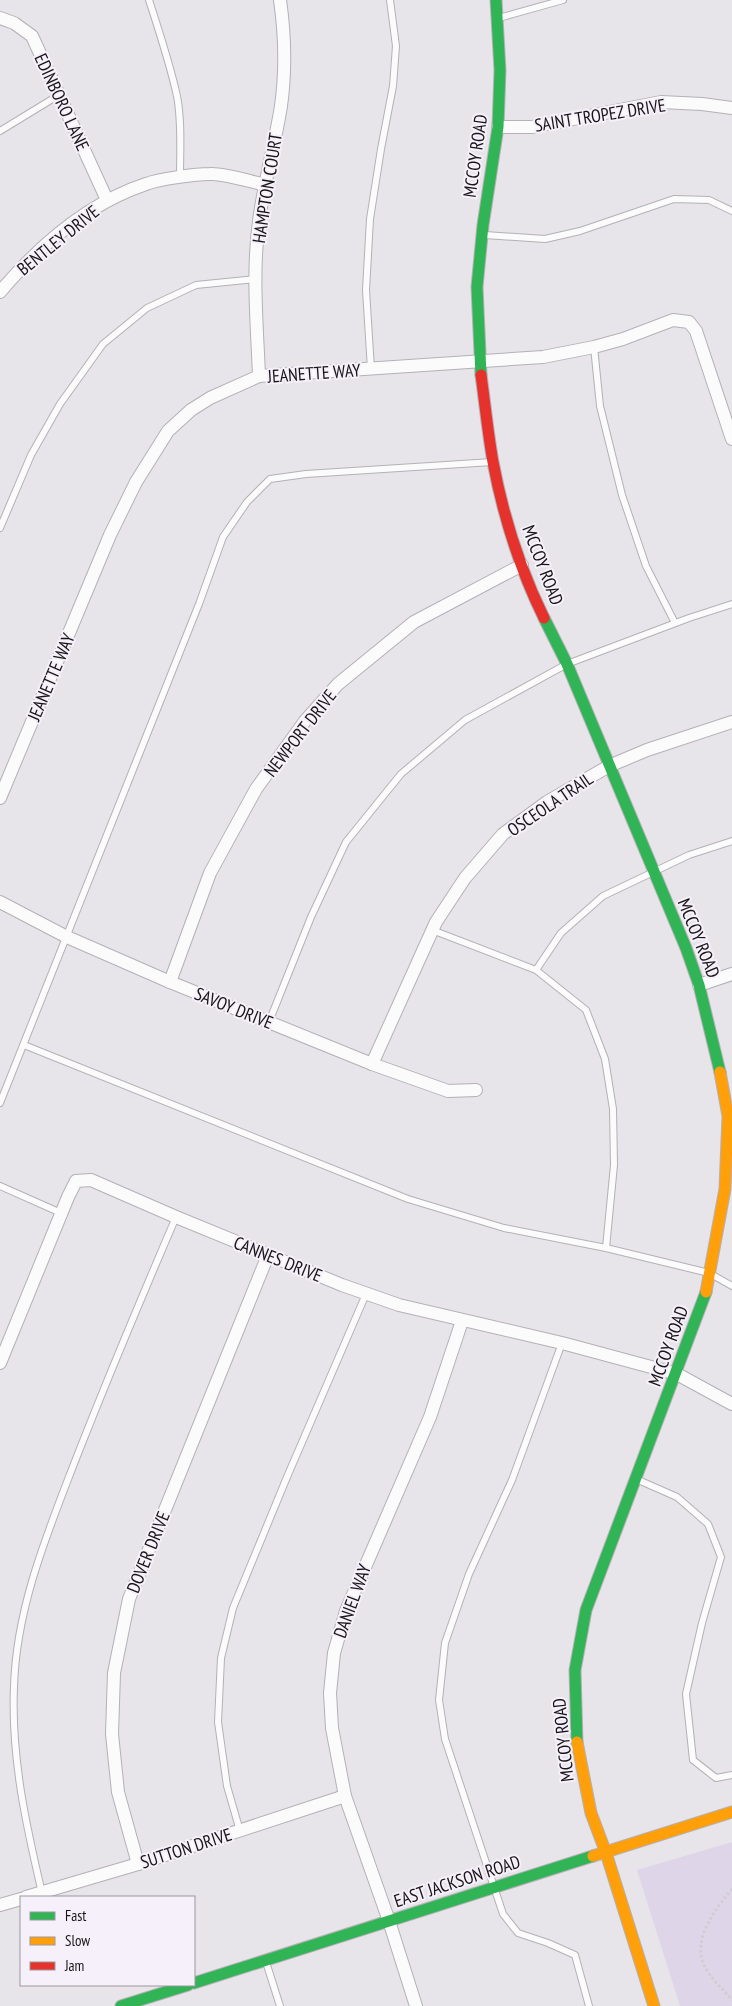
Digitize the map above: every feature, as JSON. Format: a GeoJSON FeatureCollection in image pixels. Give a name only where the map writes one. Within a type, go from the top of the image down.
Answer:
{"type":"FeatureCollection","features":[{"type":"Feature","properties":{"kind":"street","name":"HAMPTON COURT"},"geometry":{"type":"LineString","coordinates":[[259,376],[256,279],[259,221],[281,104],[285,58],[280,0]]}},
{"type":"Feature","properties":{"kind":"street","name":"MCCOY ROAD"},"geometry":{"type":"LineString","coordinates":[[496,0],[500,70],[498,127],[482,235],[477,287],[479,362],[492,462],[500,498],[522,565],[537,603],[567,664],[686,948],[699,985],[727,1084],[729,1189],[705,1295],[586,1610],[575,1670],[576,1733],[591,1813],[606,1853],[654,2006]]}},
{"type":"Feature","properties":{"kind":"street","name":"EDINBORO LANE"},"geometry":{"type":"LineString","coordinates":[[0,18],[14,23],[32,36],[107,200]]}},
{"type":"Feature","properties":{"kind":"street","name":"SAINT TROPEZ DRIVE"},"geometry":{"type":"LineString","coordinates":[[498,127],[532,127],[660,102],[732,108]]}},
{"type":"Feature","properties":{"kind":"street","name":"BENTLEY DRIVE"},"geometry":{"type":"LineString","coordinates":[[0,292],[16,273],[73,223],[107,200],[147,183],[212,174],[266,186]]}},
{"type":"Feature","properties":{"kind":"street","name":"JEANETTE WAY"},"geometry":{"type":"LineString","coordinates":[[0,798],[110,535],[140,475],[168,432],[191,410],[210,398],[259,376],[543,357],[594,347],[673,320],[689,322],[696,331],[732,439]]}},
{"type":"Feature","properties":{"kind":"street","name":"NEWPORT DRIVE"},"geometry":{"type":"LineString","coordinates":[[170,982],[210,873],[256,789],[305,721],[338,684],[414,622],[522,565]]}},
{"type":"Feature","properties":{"kind":"street","name":"OSCEOLA TRAIL"},"geometry":{"type":"LineString","coordinates":[[372,1064],[432,930],[465,878],[503,834],[547,802],[609,766],[647,750],[732,722]]}},
{"type":"Feature","properties":{"kind":"street","name":"SAVOY DRIVE"},"geometry":{"type":"LineString","coordinates":[[0,902],[67,937],[170,982],[372,1064],[448,1091],[476,1090]]}},
{"type":"Feature","properties":{"kind":"street"},"geometry":{"type":"LineString","coordinates":[[699,985],[732,974]]}},
{"type":"Feature","properties":{"kind":"street","name":"CANNES DRIVE"},"geometry":{"type":"LineString","coordinates":[[0,1363],[61,1213],[76,1181],[91,1180],[176,1218],[366,1294],[399,1305],[562,1344],[676,1374],[732,1404]]}},
{"type":"Feature","properties":{"kind":"street","name":"DOVER DRIVE"},"geometry":{"type":"LineString","coordinates":[[138,1864],[118,1792],[112,1734],[114,1673],[128,1599],[268,1255]]}},
{"type":"Feature","properties":{"kind":"street","name":"DANIEL WAY"},"geometry":{"type":"LineString","coordinates":[[416,2006],[389,1921],[345,1796],[332,1728],[330,1693],[334,1653],[346,1611],[430,1417],[462,1321]]}},
{"type":"Feature","properties":{"kind":"street","name":"SUTTON DRIVE"},"geometry":{"type":"LineString","coordinates":[[29,1896],[138,1864],[345,1796]]}},
{"type":"Feature","properties":{"kind":"street","name":"EAST JACKSON ROAD"},"geometry":{"type":"LineString","coordinates":[[195,1983],[732,1812]]}},
{"type":"Feature","properties":{"kind":"street"},"geometry":{"type":"LineString","coordinates":[[0,1905],[20,1899]]}},
{"type":"Feature","properties":{"kind":"street"},"geometry":{"type":"LineString","coordinates":[[121,2006],[154,2001],[186,1986]]}},
{"type":"Feature","properties":{"kind":"lane"},"geometry":{"type":"LineString","coordinates":[[149,0],[177,97],[181,142],[180,178]]}},
{"type":"Feature","properties":{"kind":"lane"},"geometry":{"type":"LineString","coordinates":[[371,369],[366,290],[370,219],[393,86],[396,46],[390,0]]}},
{"type":"Feature","properties":{"kind":"lane"},"geometry":{"type":"LineString","coordinates":[[498,19],[563,0]]}},
{"type":"Feature","properties":{"kind":"lane"},"geometry":{"type":"LineString","coordinates":[[0,131],[59,95]]}},
{"type":"Feature","properties":{"kind":"lane"},"geometry":{"type":"LineString","coordinates":[[482,235],[545,239],[580,231],[674,199],[709,200],[732,211]]}},
{"type":"Feature","properties":{"kind":"lane"},"geometry":{"type":"LineString","coordinates":[[0,528],[31,455],[60,404],[103,344],[146,308],[196,285],[256,279]]}},
{"type":"Feature","properties":{"kind":"lane"},"geometry":{"type":"LineString","coordinates":[[594,347],[600,406],[622,495],[646,566],[675,623]]}},
{"type":"Feature","properties":{"kind":"lane"},"geometry":{"type":"LineString","coordinates":[[0,1103],[199,604],[222,537],[247,502],[270,479],[306,474],[492,462]]}},
{"type":"Feature","properties":{"kind":"lane"},"geometry":{"type":"LineString","coordinates":[[269,1022],[311,917],[346,842],[401,774],[466,720],[567,664],[675,623],[732,604]]}},
{"type":"Feature","properties":{"kind":"lane"},"geometry":{"type":"LineString","coordinates":[[536,970],[561,933],[602,896],[689,855],[732,842]]}},
{"type":"Feature","properties":{"kind":"lane"},"geometry":{"type":"LineString","coordinates":[[432,930],[536,970],[586,1010],[605,1059],[613,1109],[614,1156],[606,1248]]}},
{"type":"Feature","properties":{"kind":"lane"},"geometry":{"type":"LineString","coordinates":[[24,1045],[408,1199],[504,1228],[606,1248],[709,1272],[732,1286]]}},
{"type":"Feature","properties":{"kind":"lane"},"geometry":{"type":"LineString","coordinates":[[0,1186],[61,1213]]}},
{"type":"Feature","properties":{"kind":"lane"},"geometry":{"type":"LineString","coordinates":[[42,1892],[23,1808],[15,1752],[14,1686],[21,1625],[40,1554],[105,1385],[176,1218]]}},
{"type":"Feature","properties":{"kind":"lane"},"geometry":{"type":"LineString","coordinates":[[240,1830],[226,1786],[218,1722],[220,1658],[233,1608],[366,1294]]}},
{"type":"Feature","properties":{"kind":"lane"},"geometry":{"type":"LineString","coordinates":[[562,1344],[512,1480],[469,1574],[446,1643],[439,1700],[445,1739],[503,1914],[518,1933],[575,1955],[589,2006]]}},
{"type":"Feature","properties":{"kind":"lane"},"geometry":{"type":"LineString","coordinates":[[635,1479],[677,1497],[708,1524],[721,1558],[702,1623],[686,1694],[693,1760],[716,1778],[732,1775]]}},
{"type":"Feature","properties":{"kind":"lane"},"geometry":{"type":"LineString","coordinates":[[266,1960],[280,2006]]}},
{"type":"Feature","properties":{"kind":"path"},"geometry":{"type":"LineString","coordinates":[[732,1889],[706,1925],[702,1946],[702,1961],[712,1978],[732,2000]]}},
{"type":"Feature","properties":{"kind":"shaded area"},"geometry":{"type":"Polygon","coordinates":[[[732,1842],[732,2006],[680,2006],[637,1870],[732,1842]]]}},
{"type":"Feature","properties":{"kind":"traffic: fast"},"geometry":{"type":"LineString","coordinates":[[481,375],[477,287],[483,225],[498,127],[500,70],[496,0]]}},
{"type":"Feature","properties":{"kind":"traffic: fast"},"geometry":{"type":"LineString","coordinates":[[544,618],[567,664],[686,948],[699,985],[720,1072]]}},
{"type":"Feature","properties":{"kind":"traffic: fast"},"geometry":{"type":"LineString","coordinates":[[577,1742],[575,1670],[586,1610],[706,1292]]}},
{"type":"Feature","properties":{"kind":"traffic: fast"},"geometry":{"type":"LineString","coordinates":[[195,1983],[593,1856]]}},
{"type":"Feature","properties":{"kind":"traffic: fast"},"geometry":{"type":"LineString","coordinates":[[121,2006],[185,1986]]}},
{"type":"Feature","properties":{"kind":"traffic: slow"},"geometry":{"type":"LineString","coordinates":[[706,1292],[725,1189],[728,1116],[720,1072]]}},
{"type":"Feature","properties":{"kind":"traffic: slow"},"geometry":{"type":"LineString","coordinates":[[577,1742],[591,1813],[606,1853],[654,2006]]}},
{"type":"Feature","properties":{"kind":"traffic: slow"},"geometry":{"type":"LineString","coordinates":[[593,1856],[732,1812]]}},
{"type":"Feature","properties":{"kind":"traffic: jam"},"geometry":{"type":"LineString","coordinates":[[481,375],[491,451],[502,502],[513,542],[544,618]]}}]}
